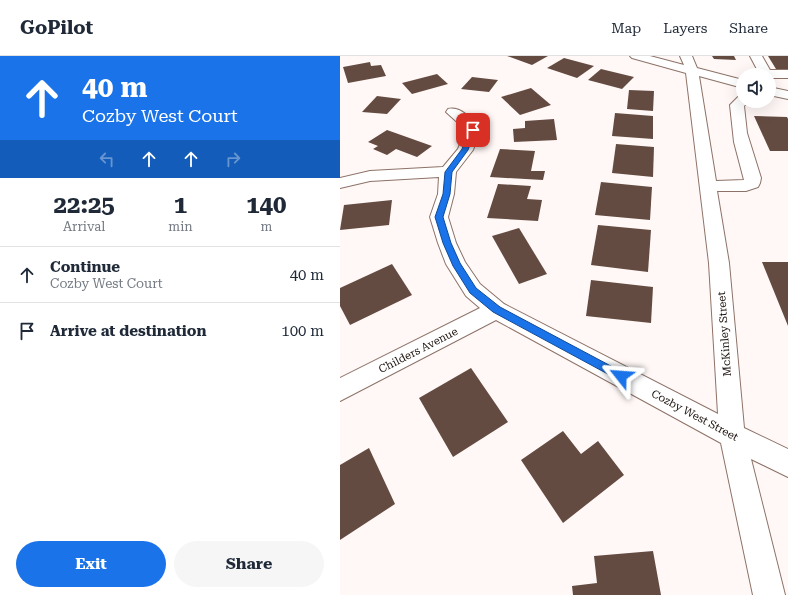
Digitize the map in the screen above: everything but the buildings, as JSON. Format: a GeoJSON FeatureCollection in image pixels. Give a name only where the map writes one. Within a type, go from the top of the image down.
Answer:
{"type":"FeatureCollection","features":[{"type":"Feature","properties":{"kind":"street"},"geometry":{"type":"LineString","coordinates":[[636,56],[689,63],[736,81]]}},
{"type":"Feature","properties":{"kind":"street"},"geometry":{"type":"LineString","coordinates":[[756,56],[763,68]]}},
{"type":"Feature","properties":{"kind":"street","name":"McKinley Street"},"geometry":{"type":"LineString","coordinates":[[689,63],[708,186],[718,264],[732,435],[769,595]]}},
{"type":"Feature","properties":{"kind":"street"},"geometry":{"type":"LineString","coordinates":[[776,75],[788,74]]}},
{"type":"Feature","properties":{"kind":"street"},"geometry":{"type":"LineString","coordinates":[[708,186],[746,186],[752,183],[753,178],[746,160],[738,127],[737,108]]}},
{"type":"Feature","properties":{"kind":"street"},"geometry":{"type":"LineString","coordinates":[[340,183],[370,176],[448,172],[465,150],[473,130],[464,120],[453,112]]}},
{"type":"Feature","properties":{"kind":"street","name":"Cozby West Street"},"geometry":{"type":"LineString","coordinates":[[448,172],[446,194],[439,217],[447,243],[456,264],[473,290],[496,310],[788,463]]}},
{"type":"Feature","properties":{"kind":"street","name":"Childers Avenue"},"geometry":{"type":"LineString","coordinates":[[340,390],[496,310]]}},
{"type":"Feature","properties":{"kind":"route"},"geometry":{"type":"LineString","coordinates":[[473,130],[465,150],[448,172],[446,194],[439,217],[447,243],[456,264],[473,290],[496,310],[621,376]]}}]}
